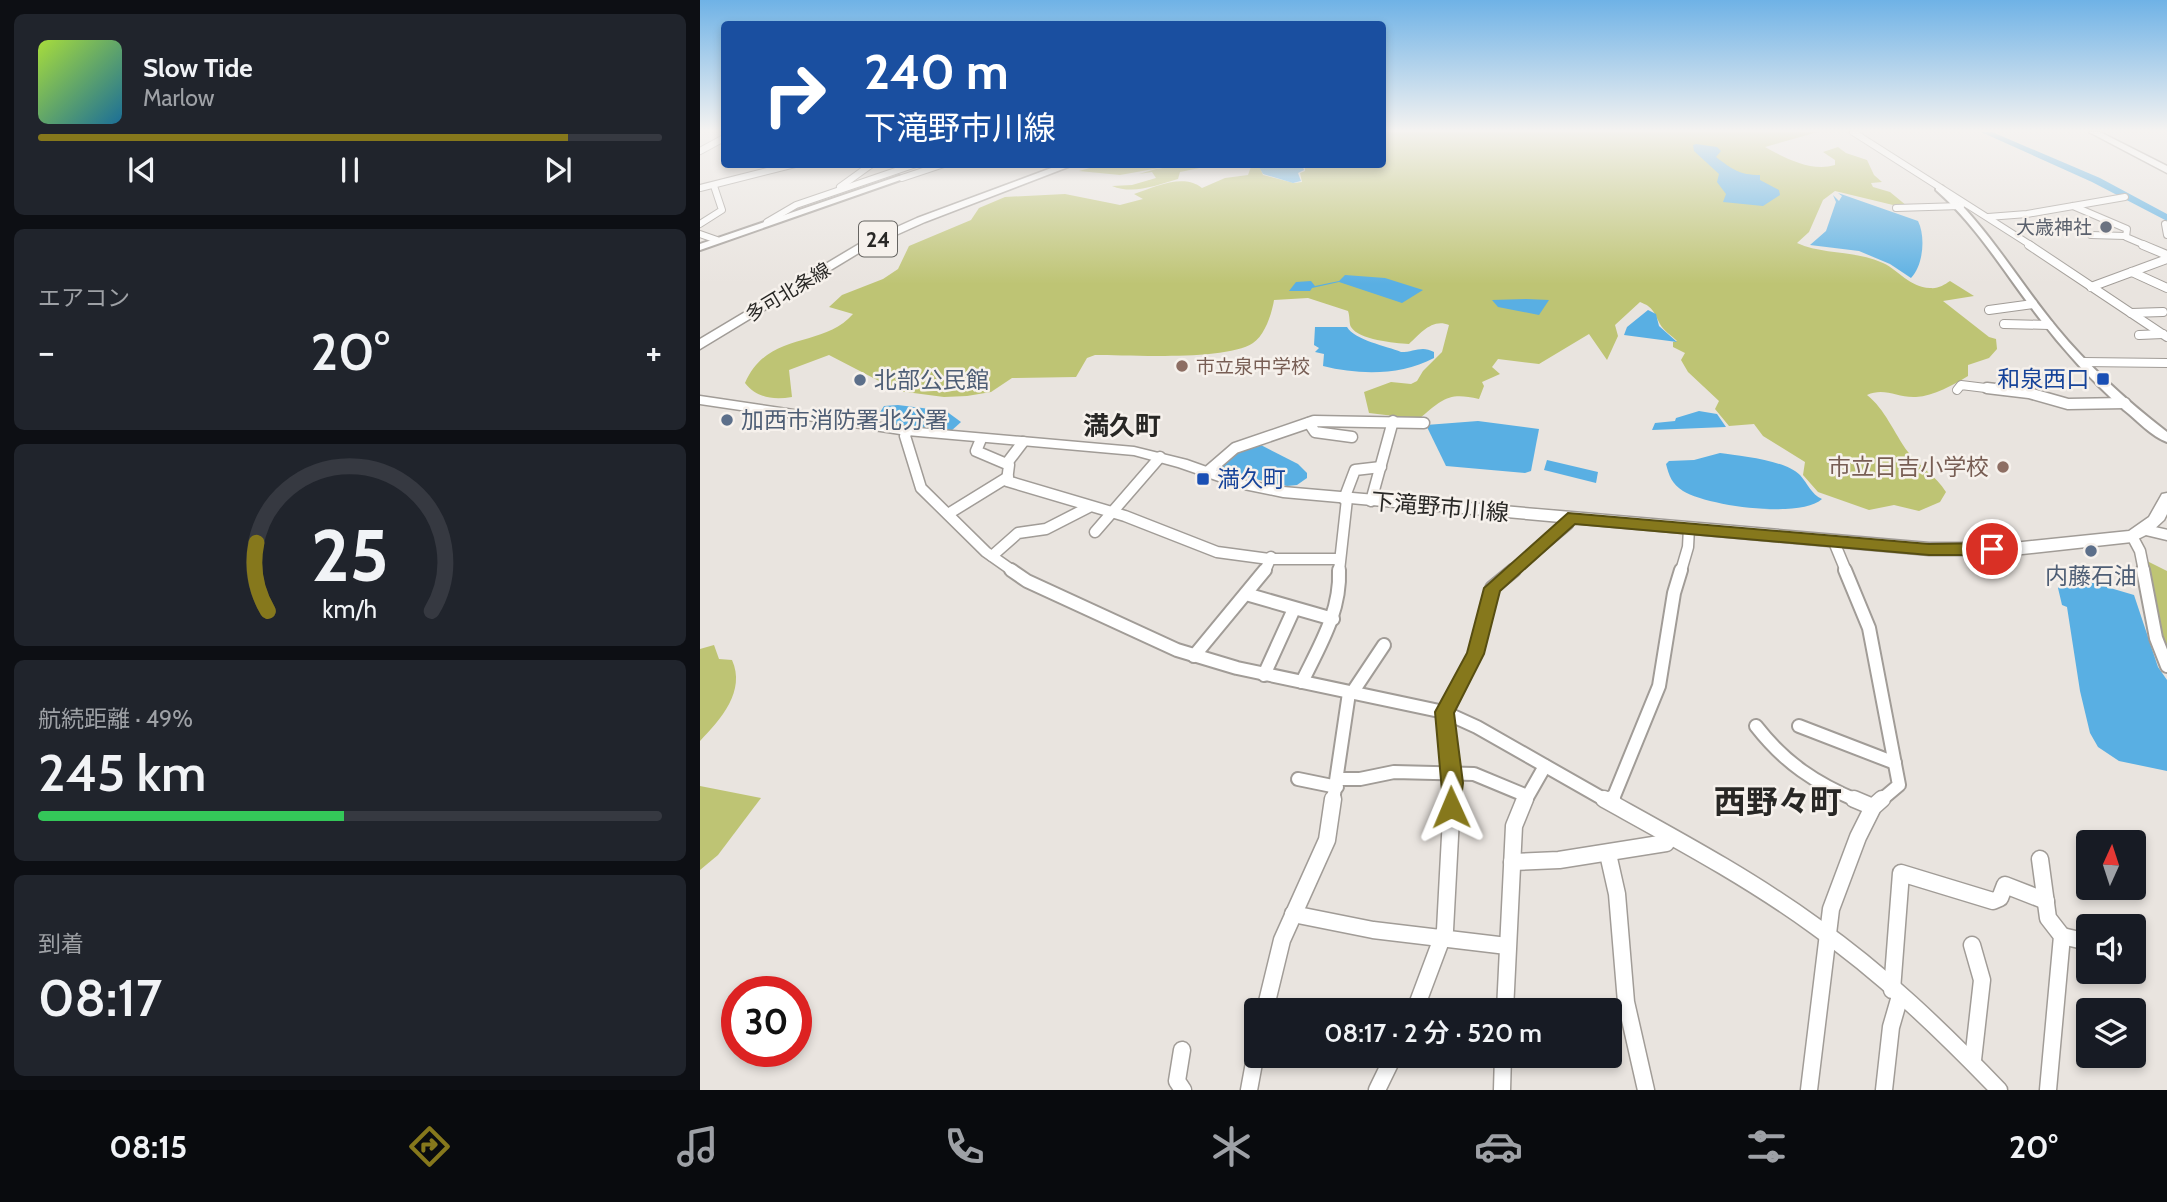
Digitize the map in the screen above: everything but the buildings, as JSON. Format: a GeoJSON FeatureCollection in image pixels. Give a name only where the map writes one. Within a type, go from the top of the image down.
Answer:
{"type":"FeatureCollection","features":[{"type":"Feature","properties":{"kind":"main road","name":"多可北条線"},"geometry":{"type":"LineString","coordinates":[[700,345],[863,246],[921,220],[1021,183]]}},
{"type":"Feature","properties":{"kind":"main road","name":"下滝野市川線"},"geometry":{"type":"LineString","coordinates":[[700,400],[907,431],[1116,449],[1160,457],[1244,485],[1346,499],[1929,549],[2013,549],[2139,533]]}},
{"type":"Feature","properties":{"kind":"main road"},"geometry":{"type":"LineString","coordinates":[[2139,533],[2162,514],[2167,498]]}},
{"type":"Feature","properties":{"kind":"street"},"geometry":{"type":"LineString","coordinates":[[700,188],[727,183]]}},
{"type":"Feature","properties":{"kind":"street"},"geometry":{"type":"LineString","coordinates":[[843,193],[849,183]]}},
{"type":"Feature","properties":{"kind":"street"},"geometry":{"type":"LineString","coordinates":[[700,247],[869,183]]}},
{"type":"Feature","properties":{"kind":"street"},"geometry":{"type":"LineString","coordinates":[[843,193],[883,183]]}},
{"type":"Feature","properties":{"kind":"street"},"geometry":{"type":"LineString","coordinates":[[1932,183],[2165,335]]}},
{"type":"Feature","properties":{"kind":"street"},"geometry":{"type":"LineString","coordinates":[[714,186],[722,210]]}},
{"type":"Feature","properties":{"kind":"street"},"geometry":{"type":"LineString","coordinates":[[1988,217],[2125,197]]}},
{"type":"Feature","properties":{"kind":"street"},"geometry":{"type":"LineString","coordinates":[[1896,208],[1964,206]]}},
{"type":"Feature","properties":{"kind":"street"},"geometry":{"type":"LineString","coordinates":[[1964,206],[2049,325],[2082,362],[2167,438]]}},
{"type":"Feature","properties":{"kind":"street"},"geometry":{"type":"LineString","coordinates":[[2073,206],[2127,229],[2125,236]]}},
{"type":"Feature","properties":{"kind":"street"},"geometry":{"type":"LineString","coordinates":[[700,216],[722,210]]}},
{"type":"Feature","properties":{"kind":"street"},"geometry":{"type":"LineString","coordinates":[[700,224],[722,210]]}},
{"type":"Feature","properties":{"kind":"street"},"geometry":{"type":"LineString","coordinates":[[2165,224],[2167,235]]}},
{"type":"Feature","properties":{"kind":"street"},"geometry":{"type":"LineString","coordinates":[[700,234],[717,240]]}},
{"type":"Feature","properties":{"kind":"street"},"geometry":{"type":"LineString","coordinates":[[2091,235],[2125,236],[2167,257]]}},
{"type":"Feature","properties":{"kind":"street"},"geometry":{"type":"LineString","coordinates":[[2091,287],[2167,257]]}},
{"type":"Feature","properties":{"kind":"street"},"geometry":{"type":"LineString","coordinates":[[2132,272],[2167,288]]}},
{"type":"Feature","properties":{"kind":"street"},"geometry":{"type":"LineString","coordinates":[[2103,295],[2115,293]]}},
{"type":"Feature","properties":{"kind":"street"},"geometry":{"type":"LineString","coordinates":[[1992,313],[2033,304]]}},
{"type":"Feature","properties":{"kind":"street"},"geometry":{"type":"LineString","coordinates":[[2131,313],[2163,312]]}},
{"type":"Feature","properties":{"kind":"street"},"geometry":{"type":"LineString","coordinates":[[2004,324],[2049,325]]}},
{"type":"Feature","properties":{"kind":"street"},"geometry":{"type":"LineString","coordinates":[[2149,325],[2163,324]]}},
{"type":"Feature","properties":{"kind":"street"},"geometry":{"type":"LineString","coordinates":[[2139,335],[2165,335]]}},
{"type":"Feature","properties":{"kind":"street"},"geometry":{"type":"LineString","coordinates":[[2082,362],[2167,363]]}},
{"type":"Feature","properties":{"kind":"street"},"geometry":{"type":"LineString","coordinates":[[1957,390],[1961,385],[2029,393],[2068,404],[2125,403]]}},
{"type":"Feature","properties":{"kind":"street"},"geometry":{"type":"LineString","coordinates":[[1371,501],[1393,421]]}},
{"type":"Feature","properties":{"kind":"street"},"geometry":{"type":"LineString","coordinates":[[1206,473],[1235,448],[1309,423],[1424,422]]}},
{"type":"Feature","properties":{"kind":"street"},"geometry":{"type":"LineString","coordinates":[[1309,423],[1315,432],[1352,437]]}},
{"type":"Feature","properties":{"kind":"street"},"geometry":{"type":"LineString","coordinates":[[907,431],[905,436],[921,488],[992,556],[1027,581],[1194,656],[1264,675],[1444,712],[1737,874],[1826,934],[1973,1060],[1999,1090]]}},
{"type":"Feature","properties":{"kind":"street"},"geometry":{"type":"LineString","coordinates":[[981,439],[976,451],[1007,463],[1011,470],[1007,481],[1071,497],[1089,507],[1165,530],[1202,548],[1271,557],[1339,559]]}},
{"type":"Feature","properties":{"kind":"street"},"geometry":{"type":"LineString","coordinates":[[1007,463],[1023,442]]}},
{"type":"Feature","properties":{"kind":"street"},"geometry":{"type":"LineString","coordinates":[[1095,532],[1160,457]]}},
{"type":"Feature","properties":{"kind":"street"},"geometry":{"type":"LineString","coordinates":[[1302,682],[1333,619],[1340,586],[1339,559],[1346,499],[1355,470],[1381,467]]}},
{"type":"Feature","properties":{"kind":"street"},"geometry":{"type":"LineString","coordinates":[[948,514],[1008,477]]}},
{"type":"Feature","properties":{"kind":"street"},"geometry":{"type":"LineString","coordinates":[[992,556],[1018,533],[1046,529],[1089,507]]}},
{"type":"Feature","properties":{"kind":"street"},"geometry":{"type":"LineString","coordinates":[[1420,998],[1442,939],[1451,772],[1444,712],[1475,654],[1492,588],[1568,524],[1568,518]]}},
{"type":"Feature","properties":{"kind":"street"},"geometry":{"type":"LineString","coordinates":[[1611,802],[1659,686],[1674,593],[1688,547],[1689,528]]}},
{"type":"Feature","properties":{"kind":"street"},"geometry":{"type":"LineString","coordinates":[[2167,535],[2139,533],[2156,638],[2167,666]]}},
{"type":"Feature","properties":{"kind":"street"},"geometry":{"type":"LineString","coordinates":[[1810,1090],[1826,934],[1846,866],[1873,807],[1899,785],[1869,628],[1834,542]]}},
{"type":"Feature","properties":{"kind":"street"},"geometry":{"type":"LineString","coordinates":[[1194,656],[1262,577],[1271,557]]}},
{"type":"Feature","properties":{"kind":"street"},"geometry":{"type":"LineString","coordinates":[[1246,594],[1333,619]]}},
{"type":"Feature","properties":{"kind":"street"},"geometry":{"type":"LineString","coordinates":[[1264,675],[1294,609]]}},
{"type":"Feature","properties":{"kind":"street"},"geometry":{"type":"LineString","coordinates":[[1268,998],[1282,940],[1327,840],[1350,693],[1384,645]]}},
{"type":"Feature","properties":{"kind":"street"},"geometry":{"type":"LineString","coordinates":[[1756,726],[1777,753],[1823,786],[1873,807]]}},
{"type":"Feature","properties":{"kind":"street"},"geometry":{"type":"LineString","coordinates":[[1799,726],[1895,763]]}},
{"type":"Feature","properties":{"kind":"street"},"geometry":{"type":"LineString","coordinates":[[1505,998],[1514,826],[1527,796],[1545,766]]}},
{"type":"Feature","properties":{"kind":"street"},"geometry":{"type":"LineString","coordinates":[[1298,779],[1338,783],[1394,772],[1451,772],[1492,779],[1527,796]]}},
{"type":"Feature","properties":{"kind":"street"},"geometry":{"type":"LineString","coordinates":[[1512,862],[1608,854],[1666,843],[1669,836]]}},
{"type":"Feature","properties":{"kind":"street"},"geometry":{"type":"LineString","coordinates":[[1608,854],[1617,894],[1626,1002],[1646,1090]]}},
{"type":"Feature","properties":{"kind":"street"},"geometry":{"type":"LineString","coordinates":[[2040,859],[2048,918],[2062,936],[2076,939]]}},
{"type":"Feature","properties":{"kind":"street"},"geometry":{"type":"LineString","coordinates":[[1884,1090],[1896,993],[1901,873],[1993,901],[2000,898],[2005,885],[2046,901]]}},
{"type":"Feature","properties":{"kind":"street"},"geometry":{"type":"LineString","coordinates":[[1293,914],[1442,939],[1507,946]]}},
{"type":"Feature","properties":{"kind":"street"},"geometry":{"type":"LineString","coordinates":[[2048,1090],[2062,936]]}},
{"type":"Feature","properties":{"kind":"street"},"geometry":{"type":"LineString","coordinates":[[1972,945],[1982,980],[1973,1060]]}},
{"type":"Feature","properties":{"kind":"street"},"geometry":{"type":"LineString","coordinates":[[1182,1050],[1177,1081],[1183,1090]]}},
{"type":"Feature","properties":{"kind":"street"},"geometry":{"type":"LineString","coordinates":[[1249,1090],[1253,1068]]}},
{"type":"Feature","properties":{"kind":"street"},"geometry":{"type":"LineString","coordinates":[[1377,1090],[1388,1068]]}},
{"type":"Feature","properties":{"kind":"street"},"geometry":{"type":"LineString","coordinates":[[1502,1090],[1503,1068]]}},
{"type":"Feature","properties":{"kind":"green space"},"geometry":{"type":"Polygon","coordinates":[[[1164,183],[1128,190],[1112,186],[1164,183]]]}},
{"type":"Feature","properties":{"kind":"green space"},"geometry":{"type":"Polygon","coordinates":[[[1170,183],[1190,183],[1202,188],[1214,183],[1872,183],[1873,187],[1890,192],[1907,206],[1835,191],[1823,200],[1809,232],[1797,243],[1872,259],[1923,287],[1936,288],[1950,281],[1974,296],[1943,301],[1989,337],[1996,339],[1997,349],[1989,358],[1968,365],[1968,376],[1930,395],[1909,397],[1880,392],[1867,395],[1884,414],[1908,452],[1946,492],[1940,502],[1919,511],[1894,505],[1869,510],[1818,492],[1803,475],[1805,462],[1763,436],[1754,424],[1729,426],[1715,409],[1719,401],[1688,372],[1681,360],[1685,353],[1673,347],[1673,342],[1677,341],[1661,326],[1650,308],[1640,302],[1615,325],[1618,336],[1607,360],[1589,334],[1539,364],[1498,359],[1492,367],[1500,374],[1482,382],[1484,386],[1479,399],[1460,396],[1446,399],[1419,419],[1369,413],[1364,392],[1391,382],[1411,384],[1417,381],[1442,352],[1449,325],[1432,325],[1409,344],[1377,340],[1361,335],[1350,326],[1348,311],[1308,298],[1274,300],[1270,317],[1261,335],[1253,343],[1240,349],[1177,356],[1095,355],[1087,358],[1076,377],[1012,378],[991,392],[967,396],[944,397],[883,389],[883,383],[829,355],[789,370],[792,397],[766,397],[745,383],[755,366],[767,355],[781,347],[841,325],[853,314],[829,307],[842,295],[883,279],[898,269],[909,246],[971,220],[979,208],[1005,197],[1065,194],[1120,205],[1143,199],[1134,194],[1170,183]]]}},
{"type":"Feature","properties":{"kind":"green space"},"geometry":{"type":"Polygon","coordinates":[[[2147,561],[2167,571],[2167,653],[2163,645],[2147,561]]]}},
{"type":"Feature","properties":{"kind":"green space"},"geometry":{"type":"Polygon","coordinates":[[[714,645],[719,659],[732,660],[736,683],[723,714],[700,741],[700,649],[714,645]]]}},
{"type":"Feature","properties":{"kind":"green space"},"geometry":{"type":"Polygon","coordinates":[[[700,786],[761,798],[718,855],[700,870],[700,786]]]}},
{"type":"Feature","properties":{"kind":"water"},"geometry":{"type":"Polygon","coordinates":[[[1718,183],[1765,183],[1779,190],[1780,195],[1763,206],[1723,202],[1726,194],[1718,183]]]}},
{"type":"Feature","properties":{"kind":"water"},"geometry":{"type":"Polygon","coordinates":[[[1838,193],[1918,221],[1922,235],[1922,251],[1911,278],[1890,264],[1859,251],[1810,245],[1826,231],[1836,202],[1833,195],[1839,201],[1842,196],[1838,193]]]}},
{"type":"Feature","properties":{"kind":"water"},"geometry":{"type":"Polygon","coordinates":[[[1345,275],[1385,278],[1423,290],[1402,303],[1339,282],[1312,288],[1310,291],[1289,291],[1296,282],[1311,281],[1315,286],[1339,281],[1345,275]]]}},
{"type":"Feature","properties":{"kind":"water"},"geometry":{"type":"Polygon","coordinates":[[[1492,300],[1549,300],[1539,315],[1498,307],[1492,300]]]}},
{"type":"Feature","properties":{"kind":"water"},"geometry":{"type":"Polygon","coordinates":[[[1648,310],[1656,314],[1659,326],[1677,342],[1624,335],[1627,327],[1648,310]]]}},
{"type":"Feature","properties":{"kind":"water"},"geometry":{"type":"Polygon","coordinates":[[[1315,327],[1347,327],[1356,336],[1401,352],[1430,350],[1434,352],[1434,358],[1393,371],[1351,371],[1323,366],[1324,354],[1315,352],[1319,348],[1314,345],[1315,327]]]}},
{"type":"Feature","properties":{"kind":"water"},"geometry":{"type":"Polygon","coordinates":[[[898,405],[946,411],[961,422],[950,432],[896,425],[879,414],[884,406],[898,405]]]}},
{"type":"Feature","properties":{"kind":"water"},"geometry":{"type":"Polygon","coordinates":[[[1699,411],[1717,414],[1726,427],[1652,430],[1655,423],[1675,421],[1676,418],[1699,411]]]}},
{"type":"Feature","properties":{"kind":"water"},"geometry":{"type":"Polygon","coordinates":[[[1478,421],[1539,429],[1531,471],[1525,473],[1446,466],[1426,425],[1478,421]]]}},
{"type":"Feature","properties":{"kind":"water"},"geometry":{"type":"Polygon","coordinates":[[[1257,443],[1298,464],[1307,473],[1307,478],[1297,485],[1287,486],[1214,470],[1237,450],[1257,443]]]}},
{"type":"Feature","properties":{"kind":"water"},"geometry":{"type":"Polygon","coordinates":[[[1720,453],[1762,460],[1793,470],[1812,492],[1822,499],[1811,505],[1775,509],[1712,501],[1676,486],[1666,464],[1669,461],[1694,460],[1720,453]]]}},
{"type":"Feature","properties":{"kind":"water"},"geometry":{"type":"Polygon","coordinates":[[[1547,460],[1598,472],[1596,483],[1544,470],[1547,460]]]}},
{"type":"Feature","properties":{"kind":"water"},"geometry":{"type":"Polygon","coordinates":[[[2066,575],[2134,595],[2158,667],[2167,680],[2167,771],[2119,761],[2098,747],[2090,733],[2080,691],[2067,607],[2062,605],[2058,588],[2066,575]]]}},
{"type":"Feature","properties":{"kind":"waterway"},"geometry":{"type":"LineString","coordinates":[[2101,183],[2167,218]]}},
{"type":"Feature","properties":{"kind":"place","name":"大歳神社"},"geometry":{"type":"Point","coordinates":[2106,227]}},
{"type":"Feature","properties":{"kind":"place","name":"市立泉中学校"},"geometry":{"type":"Point","coordinates":[1182,366]}},
{"type":"Feature","properties":{"kind":"place","name":"和泉西口"},"geometry":{"type":"Point","coordinates":[2103,379]}},
{"type":"Feature","properties":{"kind":"place","name":"北部公民館"},"geometry":{"type":"Point","coordinates":[860,380]}},
{"type":"Feature","properties":{"kind":"place","name":"加西市消防署北分署"},"geometry":{"type":"Point","coordinates":[727,420]}},
{"type":"Feature","properties":{"kind":"place","name":"市立日吉小学校"},"geometry":{"type":"Point","coordinates":[2003,467]}},
{"type":"Feature","properties":{"kind":"place","name":"満久町"},"geometry":{"type":"Point","coordinates":[1203,479]}},
{"type":"Feature","properties":{"kind":"place","name":"内藤石油"},"geometry":{"type":"Point","coordinates":[2091,551]}},
{"type":"Feature","properties":{"kind":"district","name":"満久町"},"geometry":{"type":"Point","coordinates":[1122,426]}},
{"type":"Feature","properties":{"kind":"district","name":"西野々町"},"geometry":{"type":"Point","coordinates":[1778,801]}},
{"type":"Feature","properties":{"kind":"route"},"geometry":{"type":"LineString","coordinates":[[1451,807],[1453,783],[1444,712],[1475,654],[1492,588],[1568,524],[1568,518],[1929,549],[1992,549]]}}]}
